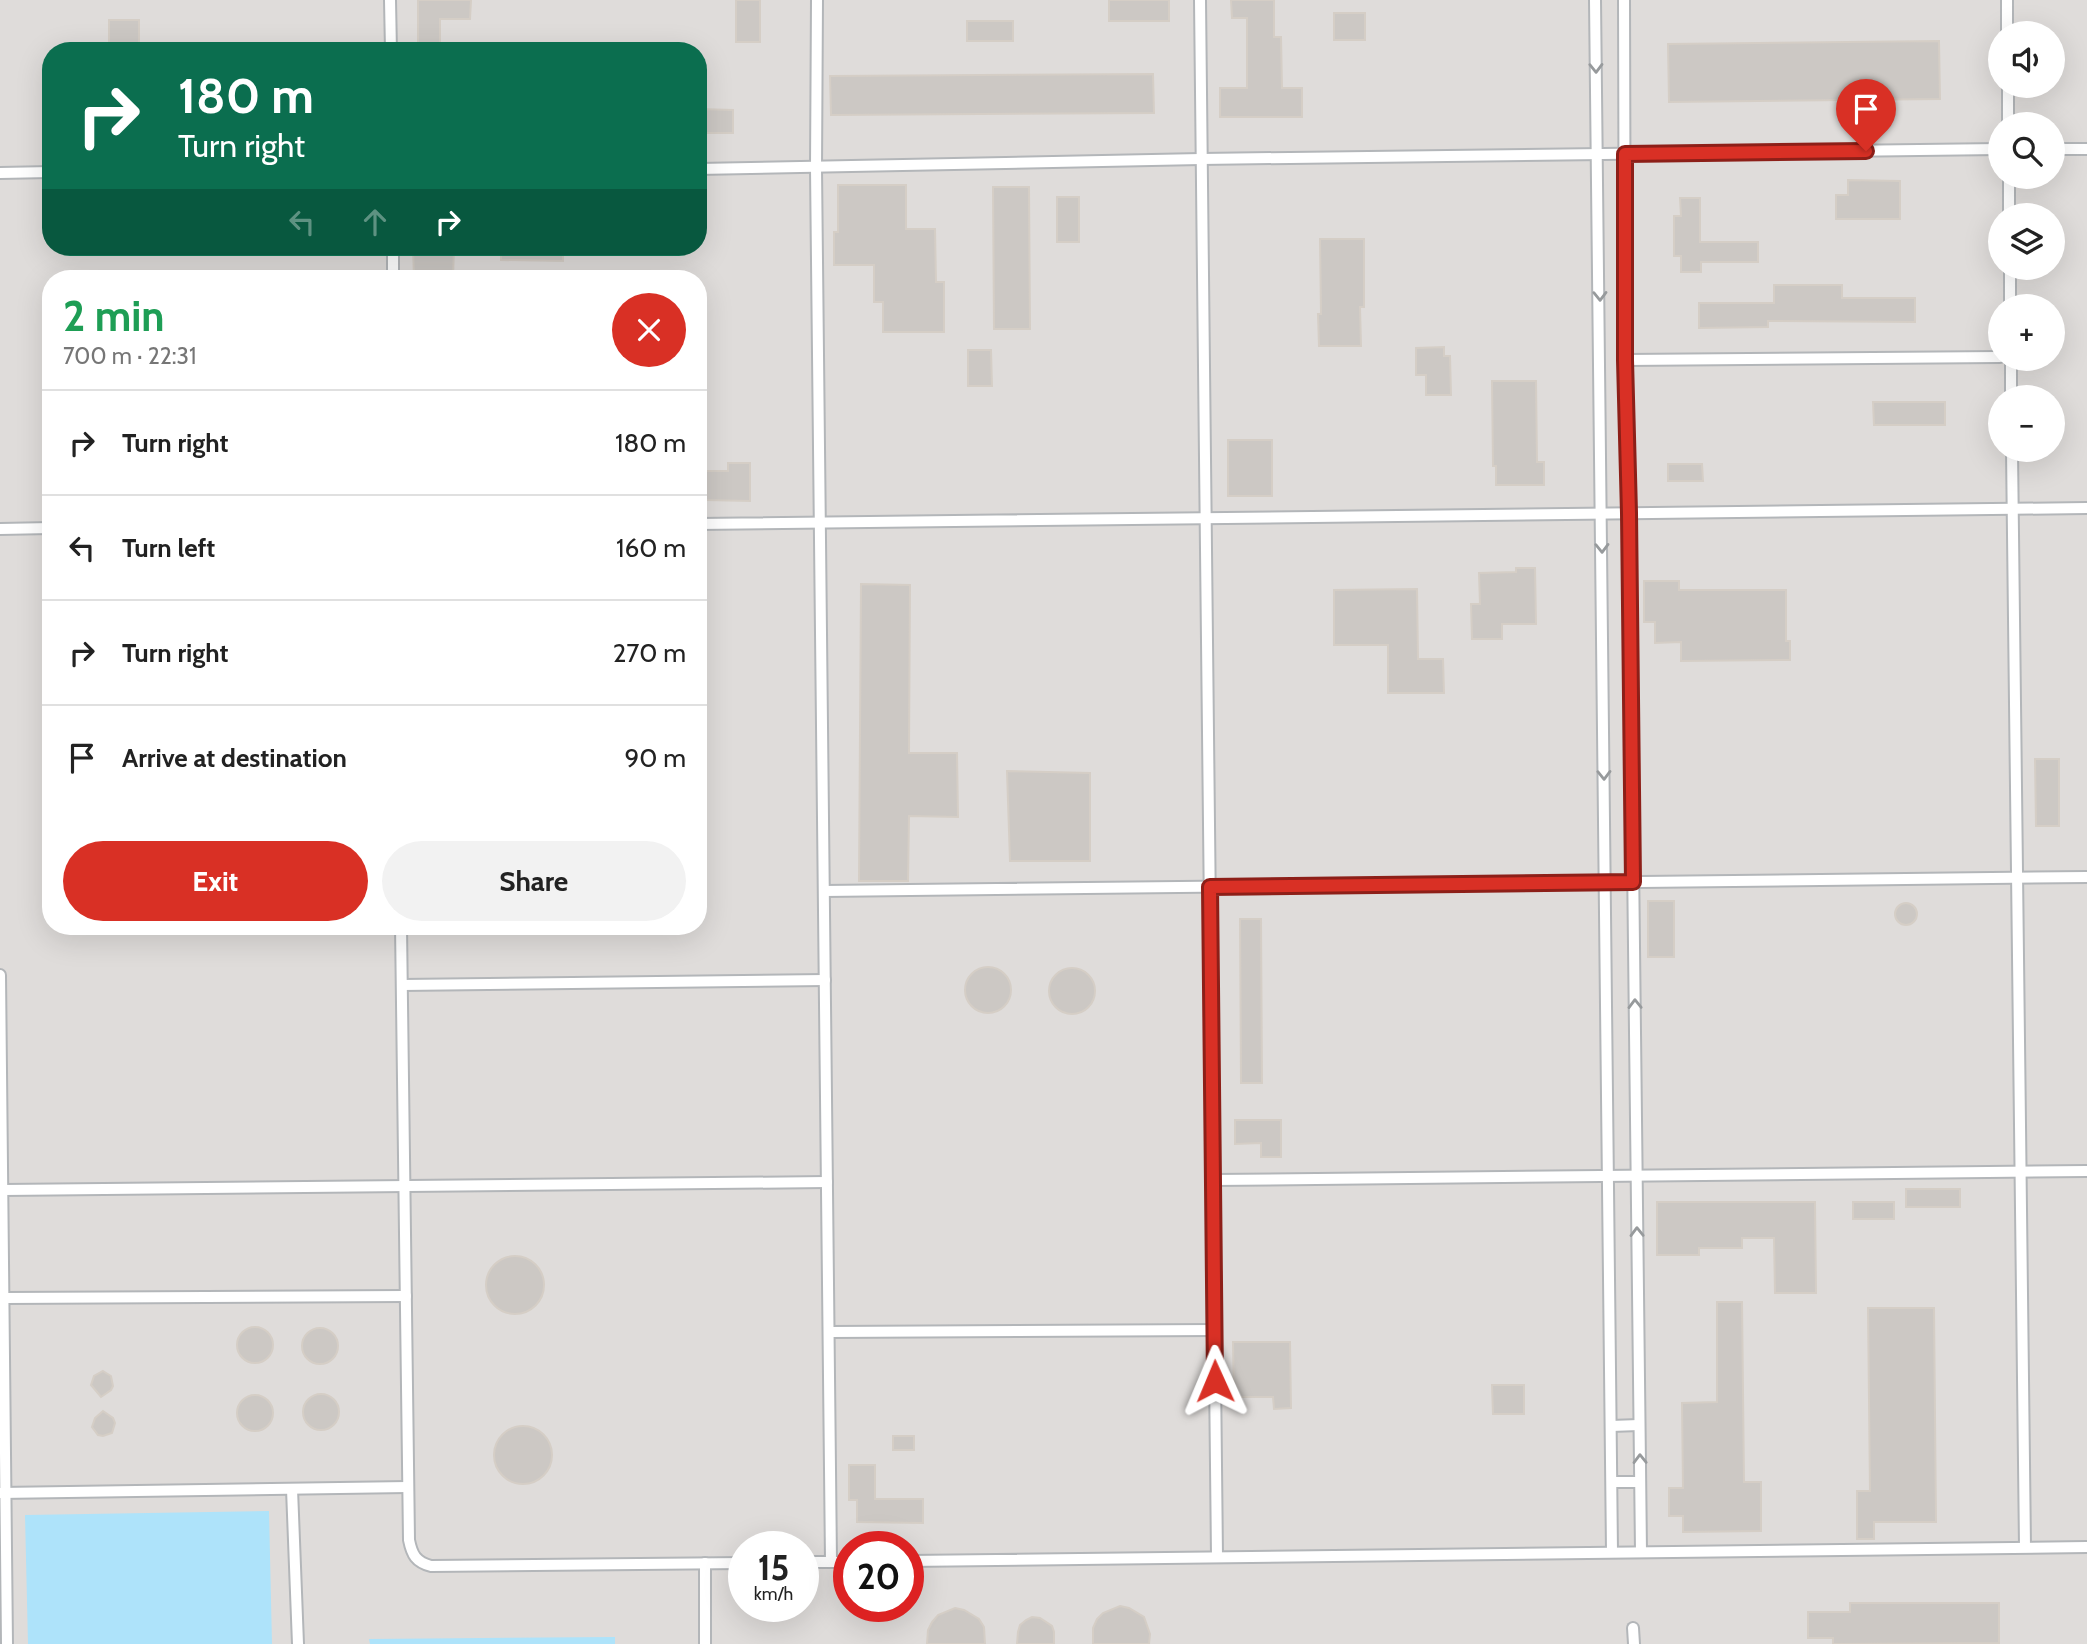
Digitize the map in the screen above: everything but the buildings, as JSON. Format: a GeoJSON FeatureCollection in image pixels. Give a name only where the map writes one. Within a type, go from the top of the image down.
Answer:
{"type":"FeatureCollection","features":[{"type":"Feature","properties":{"kind":"lane"},"geometry":{"type":"LineString","coordinates":[[390,0],[391,42]]}},
{"type":"Feature","properties":{"kind":"lane"},"geometry":{"type":"LineString","coordinates":[[817,0],[816,168],[831,1562],[819,1562]]}},
{"type":"Feature","properties":{"kind":"lane"},"geometry":{"type":"LineString","coordinates":[[1200,0],[1217,1557]]}},
{"type":"Feature","properties":{"kind":"lane"},"geometry":{"type":"LineString","coordinates":[[1595,0],[1612,1552]]}},
{"type":"Feature","properties":{"kind":"lane"},"geometry":{"type":"LineString","coordinates":[[1624,0],[1625,360],[1641,1552]]}},
{"type":"Feature","properties":{"kind":"lane"},"geometry":{"type":"LineString","coordinates":[[2007,0],[2007,21]]}},
{"type":"Feature","properties":{"kind":"lane"},"geometry":{"type":"LineString","coordinates":[[707,169],[1201,159],[1988,149]]}},
{"type":"Feature","properties":{"kind":"lane"},"geometry":{"type":"LineString","coordinates":[[2065,149],[2087,149]]}},
{"type":"Feature","properties":{"kind":"lane"},"geometry":{"type":"LineString","coordinates":[[0,173],[42,172]]}},
{"type":"Feature","properties":{"kind":"lane"},"geometry":{"type":"LineString","coordinates":[[1625,360],[1988,357]]}},
{"type":"Feature","properties":{"kind":"lane"},"geometry":{"type":"LineString","coordinates":[[2012,462],[2025,1547]]}},
{"type":"Feature","properties":{"kind":"lane"},"geometry":{"type":"LineString","coordinates":[[707,524],[2087,508]]}},
{"type":"Feature","properties":{"kind":"lane"},"geometry":{"type":"LineString","coordinates":[[0,529],[42,528]]}},
{"type":"Feature","properties":{"kind":"lane"},"geometry":{"type":"LineString","coordinates":[[824,891],[2087,877]]}},
{"type":"Feature","properties":{"kind":"lane"},"geometry":{"type":"LineString","coordinates":[[401,935],[411,1551],[422,1564],[431,1566],[728,1563]]}},
{"type":"Feature","properties":{"kind":"lane"},"geometry":{"type":"LineString","coordinates":[[0,975],[4,1298],[3,1493],[8,1644]]}},
{"type":"Feature","properties":{"kind":"lane"},"geometry":{"type":"LineString","coordinates":[[402,985],[825,981]]}},
{"type":"Feature","properties":{"kind":"lane"},"geometry":{"type":"LineString","coordinates":[[1213,1180],[2087,1171]]}},
{"type":"Feature","properties":{"kind":"lane"},"geometry":{"type":"LineString","coordinates":[[3,1190],[827,1182]]}},
{"type":"Feature","properties":{"kind":"lane"},"geometry":{"type":"LineString","coordinates":[[4,1298],[406,1296]]}},
{"type":"Feature","properties":{"kind":"lane"},"geometry":{"type":"LineString","coordinates":[[829,1332],[1215,1330]]}},
{"type":"Feature","properties":{"kind":"lane"},"geometry":{"type":"LineString","coordinates":[[1611,1426],[1640,1425]]}},
{"type":"Feature","properties":{"kind":"lane"},"geometry":{"type":"LineString","coordinates":[[1612,1482],[1640,1482]]}},
{"type":"Feature","properties":{"kind":"lane"},"geometry":{"type":"LineString","coordinates":[[3,1493],[408,1487]]}},
{"type":"Feature","properties":{"kind":"lane"},"geometry":{"type":"LineString","coordinates":[[292,1489],[298,1644]]}},
{"type":"Feature","properties":{"kind":"lane"},"geometry":{"type":"LineString","coordinates":[[924,1561],[2087,1546]]}},
{"type":"Feature","properties":{"kind":"lane"},"geometry":{"type":"LineString","coordinates":[[705,1563],[705,1644]]}},
{"type":"Feature","properties":{"kind":"lane"},"geometry":{"type":"LineString","coordinates":[[1633,1628],[1634,1644]]}},
{"type":"Feature","properties":{"kind":"shaded area"},"geometry":{"type":"Polygon","coordinates":[[[0,0],[2087,0],[2087,1644],[0,1644],[0,0]]]}},
{"type":"Feature","properties":{"kind":"water"},"geometry":{"type":"Polygon","coordinates":[[[269,1511],[272,1644],[28,1644],[25,1515],[269,1511]]]}},
{"type":"Feature","properties":{"kind":"water"},"geometry":{"type":"Polygon","coordinates":[[[615,1637],[615,1644],[370,1644],[369,1639],[615,1637]]]}},
{"type":"Feature","properties":{"kind":"route"},"geometry":{"type":"LineString","coordinates":[[1215,1381],[1210,887],[1633,882],[1625,360],[1625,154],[1866,151]]}}]}
